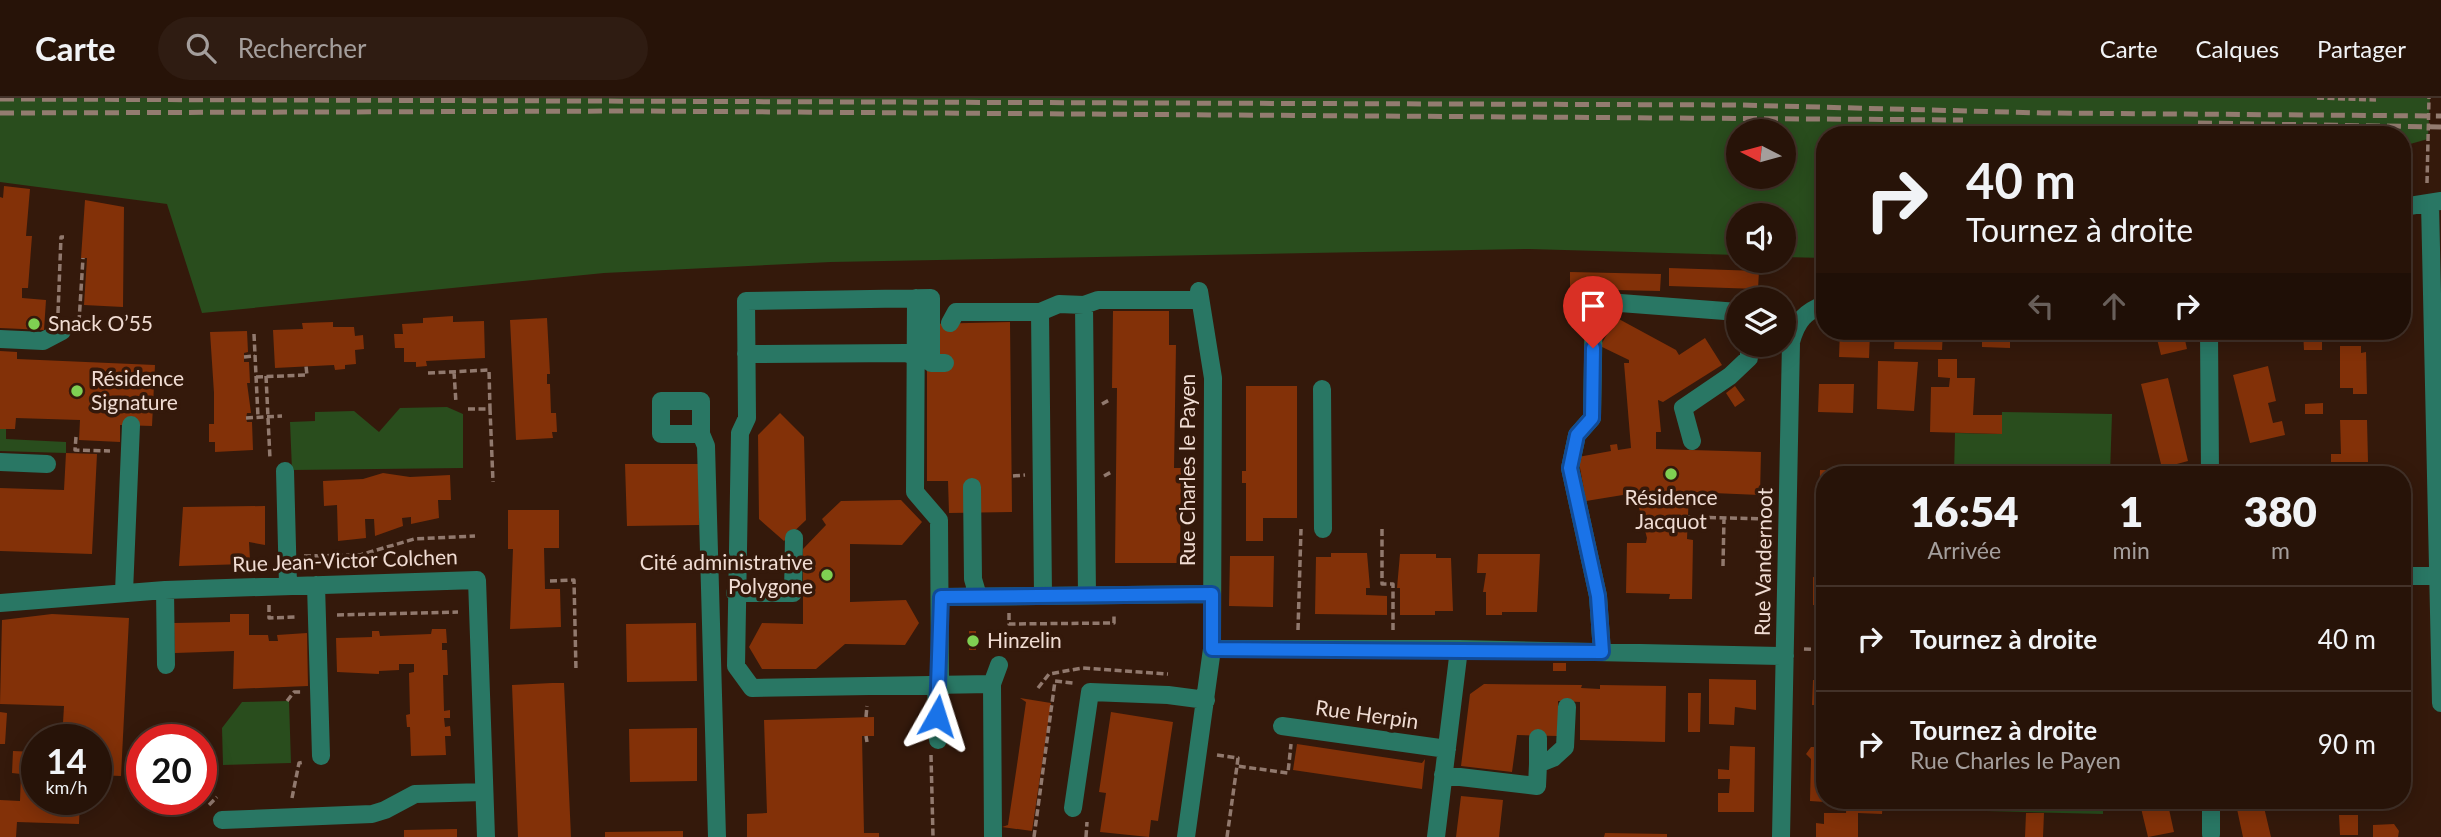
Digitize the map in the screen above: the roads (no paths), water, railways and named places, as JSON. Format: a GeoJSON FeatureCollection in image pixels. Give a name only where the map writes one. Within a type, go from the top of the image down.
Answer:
{"type":"FeatureCollection","features":[{"type":"Feature","properties":{"kind":"street"},"geometry":{"type":"LineString","coordinates":[[2411,206],[2435,202],[2441,703]]}},
{"type":"Feature","properties":{"kind":"street","name":"Rue Charles le Payen"},"geometry":{"type":"LineString","coordinates":[[1084,305],[1098,300],[1199,296],[1213,378],[1212,649],[1186,837]]}},
{"type":"Feature","properties":{"kind":"street"},"geometry":{"type":"LineString","coordinates":[[916,298],[915,492],[939,520],[941,597],[934,746]]}},
{"type":"Feature","properties":{"kind":"street"},"geometry":{"type":"LineString","coordinates":[[945,363],[931,363],[931,298],[746,301],[747,418],[740,433],[740,566],[735,593],[736,666],[751,688],[992,684]]}},
{"type":"Feature","properties":{"kind":"street"},"geometry":{"type":"LineString","coordinates":[[1602,652],[1598,596],[1570,468],[1577,435],[1592,418],[1594,302],[1726,311]]}},
{"type":"Feature","properties":{"kind":"street"},"geometry":{"type":"LineString","coordinates":[[950,323],[956,312],[1040,313],[1059,304],[1084,305],[1087,595]]}},
{"type":"Feature","properties":{"kind":"street","name":"Rue Vandernoot"},"geometry":{"type":"LineString","coordinates":[[1796,318],[1816,308]]}},
{"type":"Feature","properties":{"kind":"street"},"geometry":{"type":"LineString","coordinates":[[1040,313],[1043,596]]}},
{"type":"Feature","properties":{"kind":"street"},"geometry":{"type":"LineString","coordinates":[[0,339],[43,341],[66,325]]}},
{"type":"Feature","properties":{"kind":"street"},"geometry":{"type":"LineString","coordinates":[[2208,340],[2210,466]]}},
{"type":"Feature","properties":{"kind":"street"},"geometry":{"type":"LineString","coordinates":[[746,354],[906,353],[916,356]]}},
{"type":"Feature","properties":{"kind":"street"},"geometry":{"type":"LineString","coordinates":[[1692,441],[1683,408],[1749,357]]}},
{"type":"Feature","properties":{"kind":"street","name":"Rue Vandernoot"},"geometry":{"type":"LineString","coordinates":[[1781,837],[1791,357]]}},
{"type":"Feature","properties":{"kind":"street"},"geometry":{"type":"LineString","coordinates":[[1322,389],[1322,529]]}},
{"type":"Feature","properties":{"kind":"street"},"geometry":{"type":"LineString","coordinates":[[124,592],[131,425]]}},
{"type":"Feature","properties":{"kind":"street"},"geometry":{"type":"LineString","coordinates":[[701,434],[706,446],[717,837]]}},
{"type":"Feature","properties":{"kind":"street"},"geometry":{"type":"LineString","coordinates":[[0,462],[47,464]]}},
{"type":"Feature","properties":{"kind":"street"},"geometry":{"type":"LineString","coordinates":[[278,472],[288,556],[288,585]]}},
{"type":"Feature","properties":{"kind":"street"},"geometry":{"type":"LineString","coordinates":[[972,486],[973,579],[978,596]]}},
{"type":"Feature","properties":{"kind":"street"},"geometry":{"type":"LineString","coordinates":[[735,593],[793,593],[794,538]]}},
{"type":"Feature","properties":{"kind":"street"},"geometry":{"type":"LineString","coordinates":[[2411,576],[2438,576]]}},
{"type":"Feature","properties":{"kind":"street","name":"Rue Jean-Victor Colchen"},"geometry":{"type":"LineString","coordinates":[[0,603],[165,590],[477,580],[486,837]]}},
{"type":"Feature","properties":{"kind":"street"},"geometry":{"type":"LineString","coordinates":[[316,585],[321,756]]}},
{"type":"Feature","properties":{"kind":"street"},"geometry":{"type":"LineString","coordinates":[[165,590],[166,665]]}},
{"type":"Feature","properties":{"kind":"street"},"geometry":{"type":"LineString","coordinates":[[941,597],[1212,594]]}},
{"type":"Feature","properties":{"kind":"street"},"geometry":{"type":"LineString","coordinates":[[1212,649],[1459,649],[1785,656]]}},
{"type":"Feature","properties":{"kind":"street"},"geometry":{"type":"LineString","coordinates":[[1436,837],[1459,649]]}},
{"type":"Feature","properties":{"kind":"street"},"geometry":{"type":"LineString","coordinates":[[993,837],[992,684],[999,665]]}},
{"type":"Feature","properties":{"kind":"street"},"geometry":{"type":"LineString","coordinates":[[1073,808],[1090,692],[1206,700]]}},
{"type":"Feature","properties":{"kind":"street"},"geometry":{"type":"LineString","coordinates":[[1538,764],[1553,758],[1565,747],[1567,707]]}},
{"type":"Feature","properties":{"kind":"street","name":"Rue Herpin"},"geometry":{"type":"LineString","coordinates":[[1287,727],[1447,749]]}},
{"type":"Feature","properties":{"kind":"street"},"geometry":{"type":"LineString","coordinates":[[1443,775],[1537,786],[1538,738]]}},
{"type":"Feature","properties":{"kind":"street"},"geometry":{"type":"LineString","coordinates":[[222,820],[379,813],[415,794],[484,792]]}},
{"type":"Feature","properties":{"kind":"street"},"geometry":{"type":"LineString","coordinates":[[2211,809],[2211,834]]}},
{"type":"Feature","properties":{"kind":"railway"},"geometry":{"type":"LineString","coordinates":[[0,99],[1740,105],[2044,113],[2441,116]]}},
{"type":"Feature","properties":{"kind":"railway"},"geometry":{"type":"LineString","coordinates":[[0,113],[636,111],[1963,120]]}},
{"type":"Feature","properties":{"kind":"railway"},"geometry":{"type":"LineString","coordinates":[[2198,123],[2380,126]]}},
{"type":"Feature","properties":{"kind":"railway"},"geometry":{"type":"LineString","coordinates":[[2411,127],[2441,127]]}},
{"type":"Feature","properties":{"kind":"place","name":"Snack O’55"},"geometry":{"type":"Point","coordinates":[34,324]}},
{"type":"Feature","properties":{"kind":"place","name":"Résidence Signature"},"geometry":{"type":"Point","coordinates":[77,391]}},
{"type":"Feature","properties":{"kind":"place","name":"Résidence Jacquot"},"geometry":{"type":"Point","coordinates":[1671,474]}},
{"type":"Feature","properties":{"kind":"place","name":"Cité administrative Polygone"},"geometry":{"type":"Point","coordinates":[827,575]}},
{"type":"Feature","properties":{"kind":"place","name":"Hinzelin"},"geometry":{"type":"Point","coordinates":[973,641]}}]}
